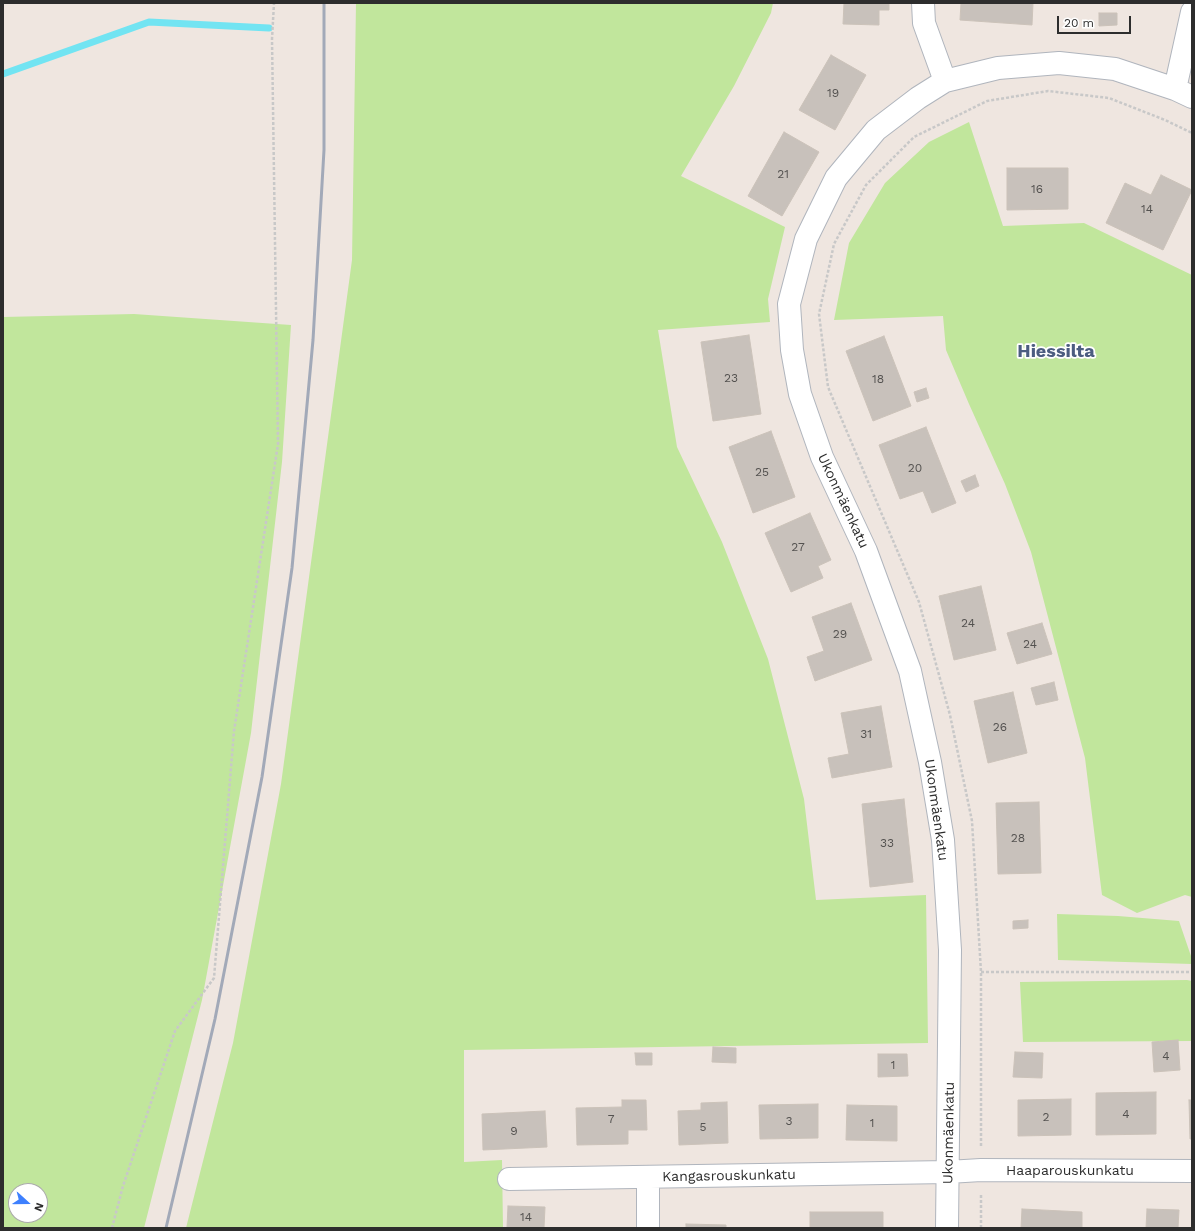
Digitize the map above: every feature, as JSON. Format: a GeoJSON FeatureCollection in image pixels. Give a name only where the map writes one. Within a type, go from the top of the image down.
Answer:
{"type":"FeatureCollection","features":[{"type":"Feature","properties":{"kind":"street"},"geometry":{"type":"LineString","coordinates":[[923,3],[924,23],[945,81]]}},
{"type":"Feature","properties":{"kind":"street"},"geometry":{"type":"LineString","coordinates":[[1184,93],[1192,12]]}},
{"type":"Feature","properties":{"kind":"street","name":"Ukonmäenkatu"},"geometry":{"type":"LineString","coordinates":[[947,1228],[950,950],[943,840],[930,762],[910,671],[866,551],[822,457],[800,394],[792,350],[789,304],[806,239],[836,178],[876,130],[918,98],[945,81],[998,68],[1059,63],[1115,70],[1184,93]]}},
{"type":"Feature","properties":{"kind":"street","name":"Haaparouskunkatu"},"geometry":{"type":"LineString","coordinates":[[948,1172],[981,1170],[1192,1171]]}},
{"type":"Feature","properties":{"kind":"street","name":"Kangasrouskunkatu"},"geometry":{"type":"LineString","coordinates":[[510,1179],[948,1172]]}},
{"type":"Feature","properties":{"kind":"street"},"geometry":{"type":"LineString","coordinates":[[648,1177],[648,1228]]}},
{"type":"Feature","properties":{"kind":"path"},"geometry":{"type":"LineString","coordinates":[[112,1228],[122,1186],[175,1031],[214,978],[234,732],[278,444],[272,39],[274,3]]}},
{"type":"Feature","properties":{"kind":"path"},"geometry":{"type":"LineString","coordinates":[[981,1228],[981,972],[972,821],[950,715],[918,602],[828,387],[819,314],[834,244],[866,185],[914,137],[987,101],[1048,91],[1109,98],[1165,120],[1192,133]]}},
{"type":"Feature","properties":{"kind":"path"},"geometry":{"type":"LineString","coordinates":[[981,972],[1192,972]]}},
{"type":"Feature","properties":{"kind":"green space"},"geometry":{"type":"Polygon","coordinates":[[[356,3],[773,3],[771,13],[734,86],[681,176],[785,227],[768,299],[770,322],[658,330],[677,447],[722,542],[768,659],[804,799],[816,900],[926,895],[928,1043],[464,1050],[464,1162],[502,1160],[503,1228],[186,1228],[233,1043],[281,784],[352,260],[356,3]]]}},
{"type":"Feature","properties":{"kind":"green space"},"geometry":{"type":"Polygon","coordinates":[[[969,122],[1003,226],[1084,223],[1192,275],[1192,897],[1185,895],[1137,913],[1102,895],[1085,758],[1031,552],[1005,484],[946,350],[943,316],[834,320],[849,243],[885,183],[929,142],[969,122]]]}},
{"type":"Feature","properties":{"kind":"green space"},"geometry":{"type":"Polygon","coordinates":[[[134,314],[291,325],[282,462],[251,733],[202,1000],[144,1228],[3,1228],[3,317],[134,314]]]}},
{"type":"Feature","properties":{"kind":"green space"},"geometry":{"type":"Polygon","coordinates":[[[1057,914],[1118,916],[1179,921],[1192,959],[1192,964],[1058,960],[1057,914]]]}},
{"type":"Feature","properties":{"kind":"green space"},"geometry":{"type":"Polygon","coordinates":[[[1192,981],[1192,1041],[1023,1042],[1020,982],[1192,981]]]}},
{"type":"Feature","properties":{"kind":"building"},"geometry":{"type":"Polygon","coordinates":[[[844,3],[889,3],[889,10],[879,10],[879,25],[843,24],[844,3]]]}},
{"type":"Feature","properties":{"kind":"building"},"geometry":{"type":"Polygon","coordinates":[[[961,3],[1033,3],[1032,25],[960,20],[961,3]]]}},
{"type":"Feature","properties":{"kind":"building"},"geometry":{"type":"Polygon","coordinates":[[[1099,13],[1117,13],[1117,25],[1099,26],[1099,13]]]}},
{"type":"Feature","properties":{"kind":"building"},"geometry":{"type":"Polygon","coordinates":[[[831,55],[866,75],[835,130],[799,110],[831,55]]]}},
{"type":"Feature","properties":{"kind":"building"},"geometry":{"type":"Polygon","coordinates":[[[784,132],[819,152],[782,216],[748,196],[784,132]]]}},
{"type":"Feature","properties":{"kind":"building"},"geometry":{"type":"Polygon","coordinates":[[[1007,168],[1068,168],[1068,209],[1007,210],[1007,168]]]}},
{"type":"Feature","properties":{"kind":"building"},"geometry":{"type":"Polygon","coordinates":[[[1161,175],[1192,190],[1163,250],[1106,223],[1125,183],[1151,195],[1161,175]]]}},
{"type":"Feature","properties":{"kind":"building"},"geometry":{"type":"Polygon","coordinates":[[[749,335],[761,414],[713,421],[701,342],[749,335]]]}},
{"type":"Feature","properties":{"kind":"building"},"geometry":{"type":"Polygon","coordinates":[[[884,336],[911,406],[873,421],[846,351],[884,336]]]}},
{"type":"Feature","properties":{"kind":"building"},"geometry":{"type":"Polygon","coordinates":[[[926,388],[929,398],[917,402],[914,392],[926,388]]]}},
{"type":"Feature","properties":{"kind":"building"},"geometry":{"type":"Polygon","coordinates":[[[926,427],[956,503],[932,513],[923,491],[900,499],[879,445],[926,427]]]}},
{"type":"Feature","properties":{"kind":"building"},"geometry":{"type":"Polygon","coordinates":[[[771,431],[795,497],[753,513],[729,447],[771,431]]]}},
{"type":"Feature","properties":{"kind":"building"},"geometry":{"type":"Polygon","coordinates":[[[975,475],[979,486],[966,492],[961,481],[975,475]]]}},
{"type":"Feature","properties":{"kind":"building"},"geometry":{"type":"Polygon","coordinates":[[[810,513],[831,560],[818,566],[823,578],[791,592],[765,533],[810,513]]]}},
{"type":"Feature","properties":{"kind":"building"},"geometry":{"type":"Polygon","coordinates":[[[981,586],[996,650],[954,660],[939,596],[981,586]]]}},
{"type":"Feature","properties":{"kind":"building"},"geometry":{"type":"Polygon","coordinates":[[[851,603],[872,660],[815,681],[807,657],[824,651],[812,617],[851,603]]]}},
{"type":"Feature","properties":{"kind":"building"},"geometry":{"type":"Polygon","coordinates":[[[1042,623],[1052,654],[1017,664],[1007,633],[1042,623]]]}},
{"type":"Feature","properties":{"kind":"building"},"geometry":{"type":"Polygon","coordinates":[[[1054,682],[1058,700],[1036,705],[1031,688],[1054,682]]]}},
{"type":"Feature","properties":{"kind":"building"},"geometry":{"type":"Polygon","coordinates":[[[1013,692],[1027,753],[988,763],[974,701],[1013,692]]]}},
{"type":"Feature","properties":{"kind":"building"},"geometry":{"type":"Polygon","coordinates":[[[881,706],[892,767],[832,778],[828,758],[849,754],[841,713],[881,706]]]}},
{"type":"Feature","properties":{"kind":"building"},"geometry":{"type":"Polygon","coordinates":[[[904,799],[913,882],[870,887],[862,804],[904,799]]]}},
{"type":"Feature","properties":{"kind":"building"},"geometry":{"type":"Polygon","coordinates":[[[1039,802],[1041,873],[998,874],[996,803],[1039,802]]]}},
{"type":"Feature","properties":{"kind":"building"},"geometry":{"type":"Polygon","coordinates":[[[1028,920],[1028,928],[1013,929],[1013,921],[1028,920]]]}},
{"type":"Feature","properties":{"kind":"building"},"geometry":{"type":"Polygon","coordinates":[[[1178,1040],[1180,1070],[1154,1072],[1152,1042],[1178,1040]]]}},
{"type":"Feature","properties":{"kind":"building"},"geometry":{"type":"Polygon","coordinates":[[[713,1047],[736,1048],[736,1063],[712,1062],[713,1047]]]}},
{"type":"Feature","properties":{"kind":"building"},"geometry":{"type":"Polygon","coordinates":[[[1015,1052],[1043,1053],[1042,1078],[1013,1077],[1015,1052]]]}},
{"type":"Feature","properties":{"kind":"building"},"geometry":{"type":"Polygon","coordinates":[[[635,1053],[652,1053],[652,1065],[636,1065],[635,1053]]]}},
{"type":"Feature","properties":{"kind":"building"},"geometry":{"type":"Polygon","coordinates":[[[878,1054],[907,1054],[908,1076],[878,1077],[878,1054]]]}},
{"type":"Feature","properties":{"kind":"building"},"geometry":{"type":"Polygon","coordinates":[[[1156,1092],[1156,1134],[1096,1135],[1096,1093],[1156,1092]]]}},
{"type":"Feature","properties":{"kind":"building"},"geometry":{"type":"Polygon","coordinates":[[[1071,1099],[1071,1135],[1018,1136],[1018,1100],[1071,1099]]]}},
{"type":"Feature","properties":{"kind":"building"},"geometry":{"type":"Polygon","coordinates":[[[622,1100],[646,1100],[647,1130],[628,1130],[628,1144],[577,1145],[576,1108],[622,1107],[622,1100]]]}},
{"type":"Feature","properties":{"kind":"building"},"geometry":{"type":"Polygon","coordinates":[[[1189,1100],[1192,1100],[1192,1139],[1190,1139],[1189,1100]]]}},
{"type":"Feature","properties":{"kind":"building"},"geometry":{"type":"Polygon","coordinates":[[[727,1102],[728,1143],[679,1145],[678,1111],[701,1110],[701,1103],[727,1102]]]}},
{"type":"Feature","properties":{"kind":"building"},"geometry":{"type":"Polygon","coordinates":[[[818,1104],[818,1138],[760,1139],[759,1105],[818,1104]]]}},
{"type":"Feature","properties":{"kind":"building"},"geometry":{"type":"Polygon","coordinates":[[[847,1105],[897,1106],[897,1141],[846,1140],[847,1105]]]}},
{"type":"Feature","properties":{"kind":"building"},"geometry":{"type":"Polygon","coordinates":[[[545,1111],[547,1147],[483,1150],[482,1114],[545,1111]]]}},
{"type":"Feature","properties":{"kind":"building"},"geometry":{"type":"Polygon","coordinates":[[[508,1206],[545,1207],[544,1228],[507,1227],[508,1206]]]}},
{"type":"Feature","properties":{"kind":"building"},"geometry":{"type":"Polygon","coordinates":[[[1022,1209],[1082,1212],[1082,1228],[1021,1228],[1022,1209]]]}},
{"type":"Feature","properties":{"kind":"building"},"geometry":{"type":"Polygon","coordinates":[[[1147,1209],[1179,1210],[1178,1228],[1146,1228],[1147,1209]]]}},
{"type":"Feature","properties":{"kind":"building"},"geometry":{"type":"Polygon","coordinates":[[[810,1212],[883,1212],[883,1228],[810,1228],[810,1212]]]}},
{"type":"Feature","properties":{"kind":"building"},"geometry":{"type":"Polygon","coordinates":[[[686,1224],[726,1225],[726,1228],[686,1228],[686,1224]]]}},
{"type":"Feature","properties":{"kind":"waterway"},"geometry":{"type":"LineString","coordinates":[[3,74],[149,22],[269,28]]}},
{"type":"Feature","properties":{"kind":"railway"},"geometry":{"type":"LineString","coordinates":[[166,1228],[215,1019],[262,777],[292,568],[313,340],[324,150],[324,3]]}},
{"type":"Feature","properties":{"kind":"district","name":"Hiessilta"},"geometry":{"type":"Point","coordinates":[1056,352]}}]}
